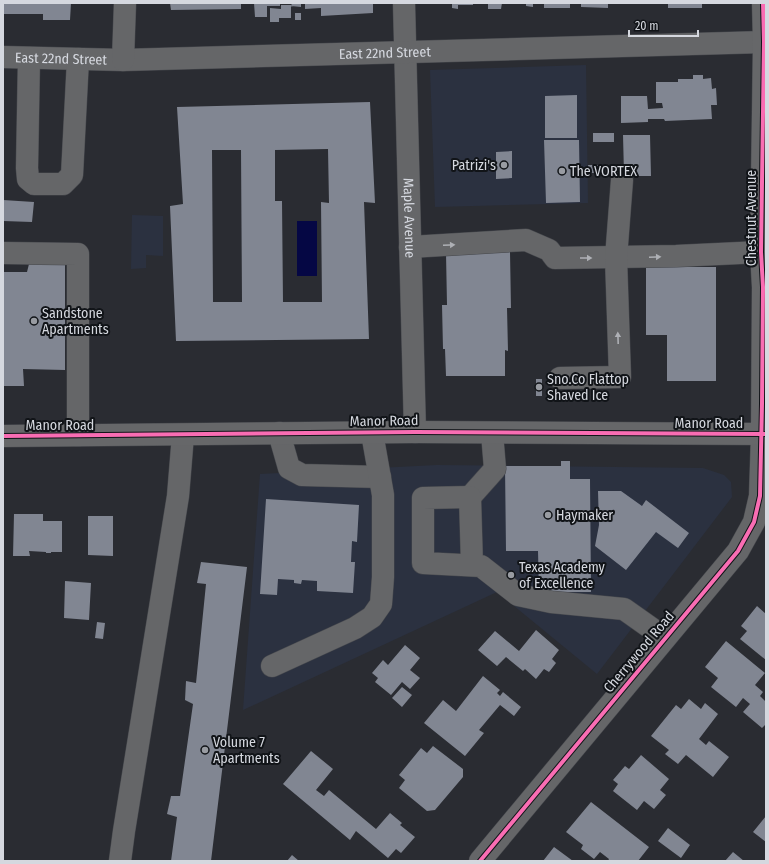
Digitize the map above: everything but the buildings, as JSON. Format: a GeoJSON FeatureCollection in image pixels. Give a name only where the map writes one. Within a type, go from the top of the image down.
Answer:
{"type":"FeatureCollection","features":[{"type":"Feature","properties":{"kind":"main road","name":"Chestnut Avenue"},"geometry":{"type":"LineString","coordinates":[[763,3],[765,42],[764,251],[762,287],[764,434]]}},
{"type":"Feature","properties":{"kind":"main road","name":"Manor Road"},"geometry":{"type":"LineString","coordinates":[[3,436],[415,432],[764,434]]}},
{"type":"Feature","properties":{"kind":"street"},"geometry":{"type":"LineString","coordinates":[[123,60],[125,3]]}},
{"type":"Feature","properties":{"kind":"street","name":"Maple Avenue"},"geometry":{"type":"LineString","coordinates":[[404,3],[415,432]]}},
{"type":"Feature","properties":{"kind":"street","name":"East 22nd Street"},"geometry":{"type":"LineString","coordinates":[[3,57],[123,60],[765,42]]}},
{"type":"Feature","properties":{"kind":"street"},"geometry":{"type":"LineString","coordinates":[[30,58],[27,168],[28,179],[34,184],[63,184],[72,175],[78,59]]}},
{"type":"Feature","properties":{"kind":"street"},"geometry":{"type":"LineString","coordinates":[[560,378],[620,377],[616,258],[622,180]]}},
{"type":"Feature","properties":{"kind":"street"},"geometry":{"type":"LineString","coordinates":[[410,247],[526,240],[548,250],[556,258],[616,258],[764,251]]}},
{"type":"Feature","properties":{"kind":"street"},"geometry":{"type":"LineString","coordinates":[[3,253],[78,254],[78,435]]}},
{"type":"Feature","properties":{"kind":"street"},"geometry":{"type":"LineString","coordinates":[[472,565],[470,497],[495,469],[492,432]]}},
{"type":"Feature","properties":{"kind":"street"},"geometry":{"type":"LineString","coordinates":[[279,433],[289,468],[302,475],[380,477]]}},
{"type":"Feature","properties":{"kind":"street"},"geometry":{"type":"LineString","coordinates":[[272,666],[355,628],[372,617],[381,604],[383,577],[383,495],[372,433]]}},
{"type":"Feature","properties":{"kind":"street"},"geometry":{"type":"LineString","coordinates":[[120,861],[178,496],[183,434]]}},
{"type":"Feature","properties":{"kind":"street","name":"Cherrywood Road"},"geometry":{"type":"LineString","coordinates":[[480,861],[738,551],[754,522],[760,496],[764,434]]}},
{"type":"Feature","properties":{"kind":"street"},"geometry":{"type":"LineString","coordinates":[[470,497],[423,498],[422,563],[481,566],[518,595],[551,602],[624,609],[666,638]]}},
{"type":"Feature","properties":{"kind":"street"},"geometry":{"type":"LineString","coordinates":[[738,551],[766,527]]}},
{"type":"Feature","properties":{"kind":"shaded area","name":"The VORTEX"},"geometry":{"type":"Polygon","coordinates":[[[586,65],[588,203],[435,207],[430,70],[586,65]]]}},
{"type":"Feature","properties":{"kind":"shaded area"},"geometry":{"type":"Polygon","coordinates":[[[132,215],[163,216],[163,256],[146,255],[146,268],[131,269],[132,215]]]}},
{"type":"Feature","properties":{"kind":"shaded area"},"geometry":{"type":"Polygon","coordinates":[[[297,221],[317,221],[317,276],[297,276],[297,221]]]}},
{"type":"Feature","properties":{"kind":"shaded area"},"geometry":{"type":"Polygon","coordinates":[[[437,465],[703,468],[724,475],[731,482],[732,497],[597,674],[497,592],[243,710],[260,474],[437,465]]]}},
{"type":"Feature","properties":{"kind":"cycle path"},"geometry":{"type":"LineString","coordinates":[[480,861],[738,551],[754,522],[760,496],[762,404],[763,287],[761,252],[764,42],[763,3]]}},
{"type":"Feature","properties":{"kind":"cycle path"},"geometry":{"type":"LineString","coordinates":[[3,436],[415,432],[766,434]]}},
{"type":"Feature","properties":{"kind":"place","name":"Patrizi's"},"geometry":{"type":"Point","coordinates":[504,165]}},
{"type":"Feature","properties":{"kind":"place","name":"The VORTEX"},"geometry":{"type":"Point","coordinates":[562,171]}},
{"type":"Feature","properties":{"kind":"place","name":"Sandstone Apartments"},"geometry":{"type":"Point","coordinates":[34,321]}},
{"type":"Feature","properties":{"kind":"place","name":"Sno.Co Flattop Shaved Ice"},"geometry":{"type":"Point","coordinates":[539,387]}},
{"type":"Feature","properties":{"kind":"place","name":"Haymaker"},"geometry":{"type":"Point","coordinates":[548,515]}},
{"type":"Feature","properties":{"kind":"place","name":"Texas Academy of Excellence"},"geometry":{"type":"Point","coordinates":[511,575]}},
{"type":"Feature","properties":{"kind":"place","name":"Volume 7 Apartments"},"geometry":{"type":"Point","coordinates":[205,750]}}]}
